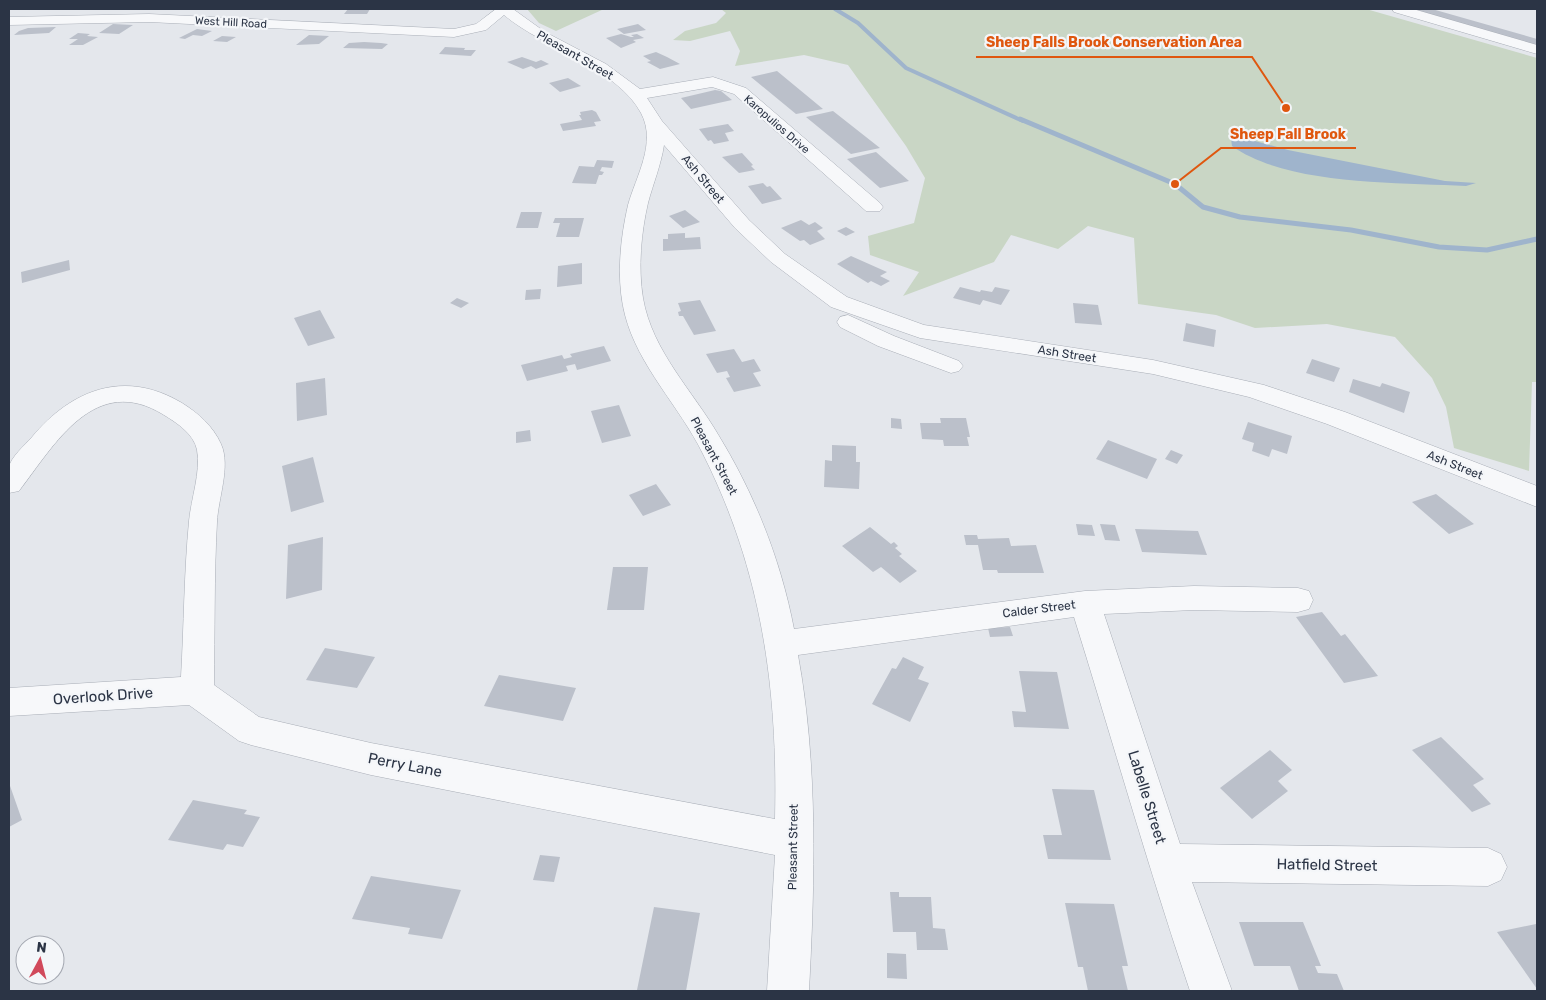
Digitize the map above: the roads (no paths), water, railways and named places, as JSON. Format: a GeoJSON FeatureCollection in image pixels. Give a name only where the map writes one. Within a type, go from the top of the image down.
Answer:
{"type":"FeatureCollection","features":[{"type":"Feature","properties":{"kind":"street","name":"West Hill Road"},"geometry":{"type":"LineString","coordinates":[[454,32],[482,27],[505,9]]}},
{"type":"Feature","properties":{"kind":"street","name":"Pleasant Street"},"geometry":{"type":"LineString","coordinates":[[505,9],[518,22],[544,38],[607,71],[648,108],[655,124],[656,140],[649,173],[638,204],[632,249],[632,297],[638,324],[647,345],[700,425],[730,482],[757,545],[770,588],[781,644],[791,727],[794,841],[788,991]]}},
{"type":"Feature","properties":{"kind":"street"},"geometry":{"type":"LineString","coordinates":[[1399,9],[1537,50]]}},
{"type":"Feature","properties":{"kind":"street","name":"West Hill Road"},"geometry":{"type":"LineString","coordinates":[[9,21],[122,13],[454,32],[491,36]]}},
{"type":"Feature","properties":{"kind":"street"},"geometry":{"type":"LineString","coordinates":[[518,38],[544,38]]}},
{"type":"Feature","properties":{"kind":"street","name":"Karopulios Drive"},"geometry":{"type":"LineString","coordinates":[[635,95],[713,82],[740,91],[873,207]]}},
{"type":"Feature","properties":{"kind":"street","name":"Ash Street"},"geometry":{"type":"LineString","coordinates":[[655,124],[742,224],[778,258],[839,302],[873,316],[920,331],[1153,367],[1255,391],[1336,418],[1537,497]]}},
{"type":"Feature","properties":{"kind":"street"},"geometry":{"type":"LineString","coordinates":[[649,173],[696,172]]}},
{"type":"Feature","properties":{"kind":"street"},"geometry":{"type":"LineString","coordinates":[[831,297],[830,303],[836,315],[857,328],[951,366]]}},
{"type":"Feature","properties":{"kind":"street"},"geometry":{"type":"LineString","coordinates":[[9,484],[71,412],[115,394],[147,396],[166,403],[186,417],[203,434],[210,451],[203,520],[197,690]]}},
{"type":"Feature","properties":{"kind":"street","name":"Calder Street"},"geometry":{"type":"LineString","coordinates":[[781,644],[1085,603],[1194,598],[1298,600]]}},
{"type":"Feature","properties":{"kind":"street","name":"Labelle Street"},"geometry":{"type":"LineString","coordinates":[[1085,603],[1153,813],[1166,863],[1211,991]]}},
{"type":"Feature","properties":{"kind":"street","name":"Overlook Drive"},"geometry":{"type":"LineString","coordinates":[[9,702],[197,690]]}},
{"type":"Feature","properties":{"kind":"street","name":"Perry Lane"},"geometry":{"type":"LineString","coordinates":[[197,690],[251,730],[371,759],[794,841]]}},
{"type":"Feature","properties":{"kind":"street","name":"Hatfield Street"},"geometry":{"type":"LineString","coordinates":[[1166,863],[1488,867]]}},
{"type":"Feature","properties":{"kind":"water"},"geometry":{"type":"Polygon","coordinates":[[[1244,138],[1288,150],[1445,181],[1476,183],[1466,186],[1409,184],[1345,180],[1313,175],[1283,169],[1255,159],[1232,146],[1231,139],[1244,138]]]}},
{"type":"Feature","properties":{"kind":"waterway"},"geometry":{"type":"LineString","coordinates":[[835,9],[858,23],[906,68],[1023,121]]}},
{"type":"Feature","properties":{"kind":"waterway"},"geometry":{"type":"LineString","coordinates":[[1020,119],[1175,184],[1203,207],[1240,217],[1351,230],[1439,247],[1487,250],[1537,239]]}},
{"type":"Feature","properties":{"kind":"place","name":"Sheep Falls Brook Conservation Area"},"geometry":{"type":"Point","coordinates":[1286,108]}},
{"type":"Feature","properties":{"kind":"place","name":"Sheep Fall Brook"},"geometry":{"type":"Point","coordinates":[1175,184]}}]}
